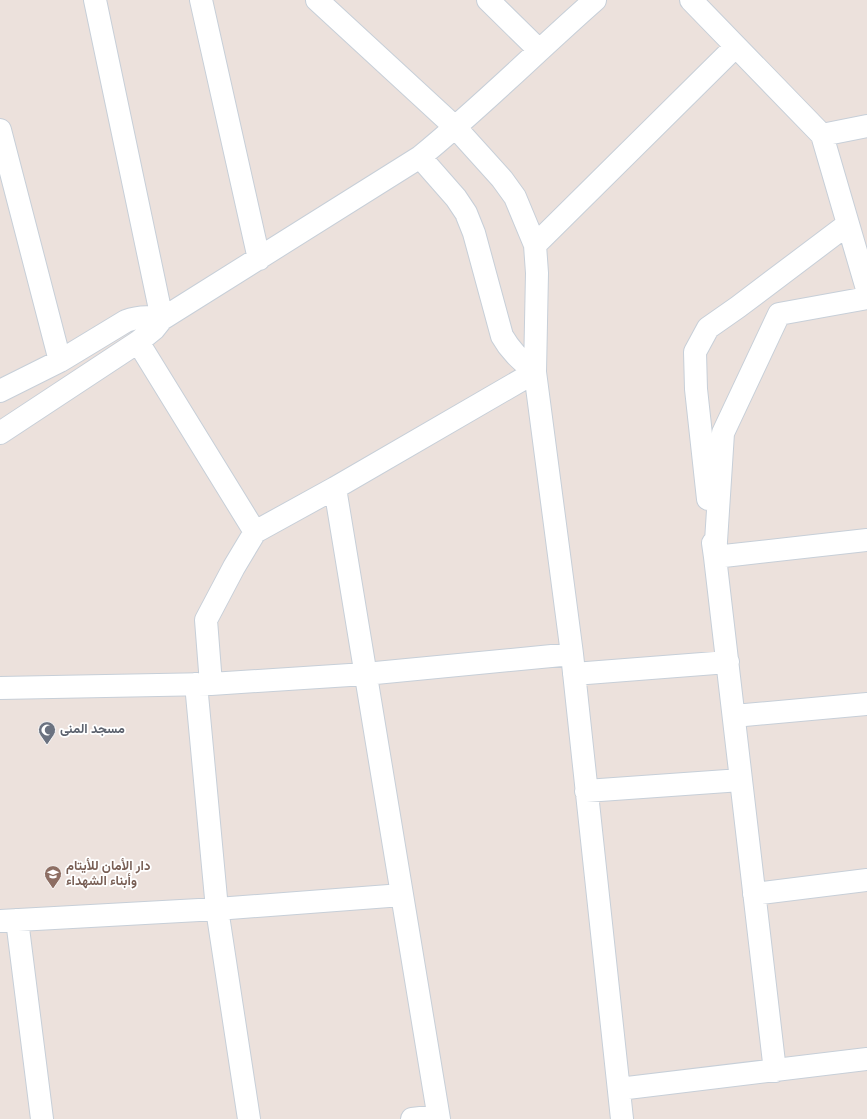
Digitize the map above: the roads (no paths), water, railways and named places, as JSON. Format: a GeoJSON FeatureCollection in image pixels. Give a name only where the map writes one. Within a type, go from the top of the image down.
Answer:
{"type":"FeatureCollection","features":[{"type":"Feature","properties":{"kind":"street"},"geometry":{"type":"LineString","coordinates":[[95,0],[162,319]]}},
{"type":"Feature","properties":{"kind":"street"},"geometry":{"type":"LineString","coordinates":[[201,0],[259,259]]}},
{"type":"Feature","properties":{"kind":"street"},"geometry":{"type":"LineString","coordinates":[[317,0],[456,128],[502,179],[515,197],[535,245],[537,273],[535,372],[573,664],[622,1119]]}},
{"type":"Feature","properties":{"kind":"street"},"geometry":{"type":"LineString","coordinates":[[488,0],[538,50]]}},
{"type":"Feature","properties":{"kind":"street"},"geometry":{"type":"LineString","coordinates":[[0,433],[138,342],[154,329],[162,319],[420,157],[456,128],[538,50],[595,0]]}},
{"type":"Feature","properties":{"kind":"street"},"geometry":{"type":"LineString","coordinates":[[691,0],[822,135],[867,289]]}},
{"type":"Feature","properties":{"kind":"street"},"geometry":{"type":"LineString","coordinates":[[535,245],[736,47]]}},
{"type":"Feature","properties":{"kind":"street"},"geometry":{"type":"LineString","coordinates":[[822,135],[867,126]]}},
{"type":"Feature","properties":{"kind":"street"},"geometry":{"type":"LineString","coordinates":[[0,130],[60,361]]}},
{"type":"Feature","properties":{"kind":"street"},"geometry":{"type":"LineString","coordinates":[[420,157],[456,198],[466,213],[474,233],[502,336],[509,348],[519,359],[535,372]]}},
{"type":"Feature","properties":{"kind":"street"},"geometry":{"type":"LineString","coordinates":[[775,1071],[740,780],[728,662],[696,389],[695,352],[708,328],[848,224]]}},
{"type":"Feature","properties":{"kind":"street"},"geometry":{"type":"LineString","coordinates":[[715,557],[723,433],[779,314],[867,298]]}},
{"type":"Feature","properties":{"kind":"street"},"geometry":{"type":"LineString","coordinates":[[0,391],[60,361],[126,321],[144,316],[162,319]]}},
{"type":"Feature","properties":{"kind":"street"},"geometry":{"type":"LineString","coordinates":[[138,342],[255,532]]}},
{"type":"Feature","properties":{"kind":"street"},"geometry":{"type":"LineString","coordinates":[[249,1119],[217,909],[204,684],[206,620],[234,567],[255,532],[535,372]]}},
{"type":"Feature","properties":{"kind":"street"},"geometry":{"type":"LineString","coordinates":[[334,488],[438,1118],[412,1119]]}},
{"type":"Feature","properties":{"kind":"street"},"geometry":{"type":"LineString","coordinates":[[715,557],[867,540]]}},
{"type":"Feature","properties":{"kind":"street"},"geometry":{"type":"LineString","coordinates":[[0,688],[204,684],[365,674],[573,664],[728,662]]}},
{"type":"Feature","properties":{"kind":"street"},"geometry":{"type":"LineString","coordinates":[[734,716],[867,704]]}},
{"type":"Feature","properties":{"kind":"street"},"geometry":{"type":"LineString","coordinates":[[586,790],[740,780]]}},
{"type":"Feature","properties":{"kind":"street"},"geometry":{"type":"LineString","coordinates":[[754,894],[867,880]]}},
{"type":"Feature","properties":{"kind":"street"},"geometry":{"type":"LineString","coordinates":[[42,1119],[8,921],[217,909],[402,895]]}},
{"type":"Feature","properties":{"kind":"street"},"geometry":{"type":"LineString","coordinates":[[619,1089],[867,1059]]}},
{"type":"Feature","properties":{"kind":"place","name":"مسجد المنى"},"geometry":{"type":"Point","coordinates":[47,745]}},
{"type":"Feature","properties":{"kind":"place","name":"دار الأمان للأيتام وأبناء الشهداء"},"geometry":{"type":"Point","coordinates":[53,889]}}]}
